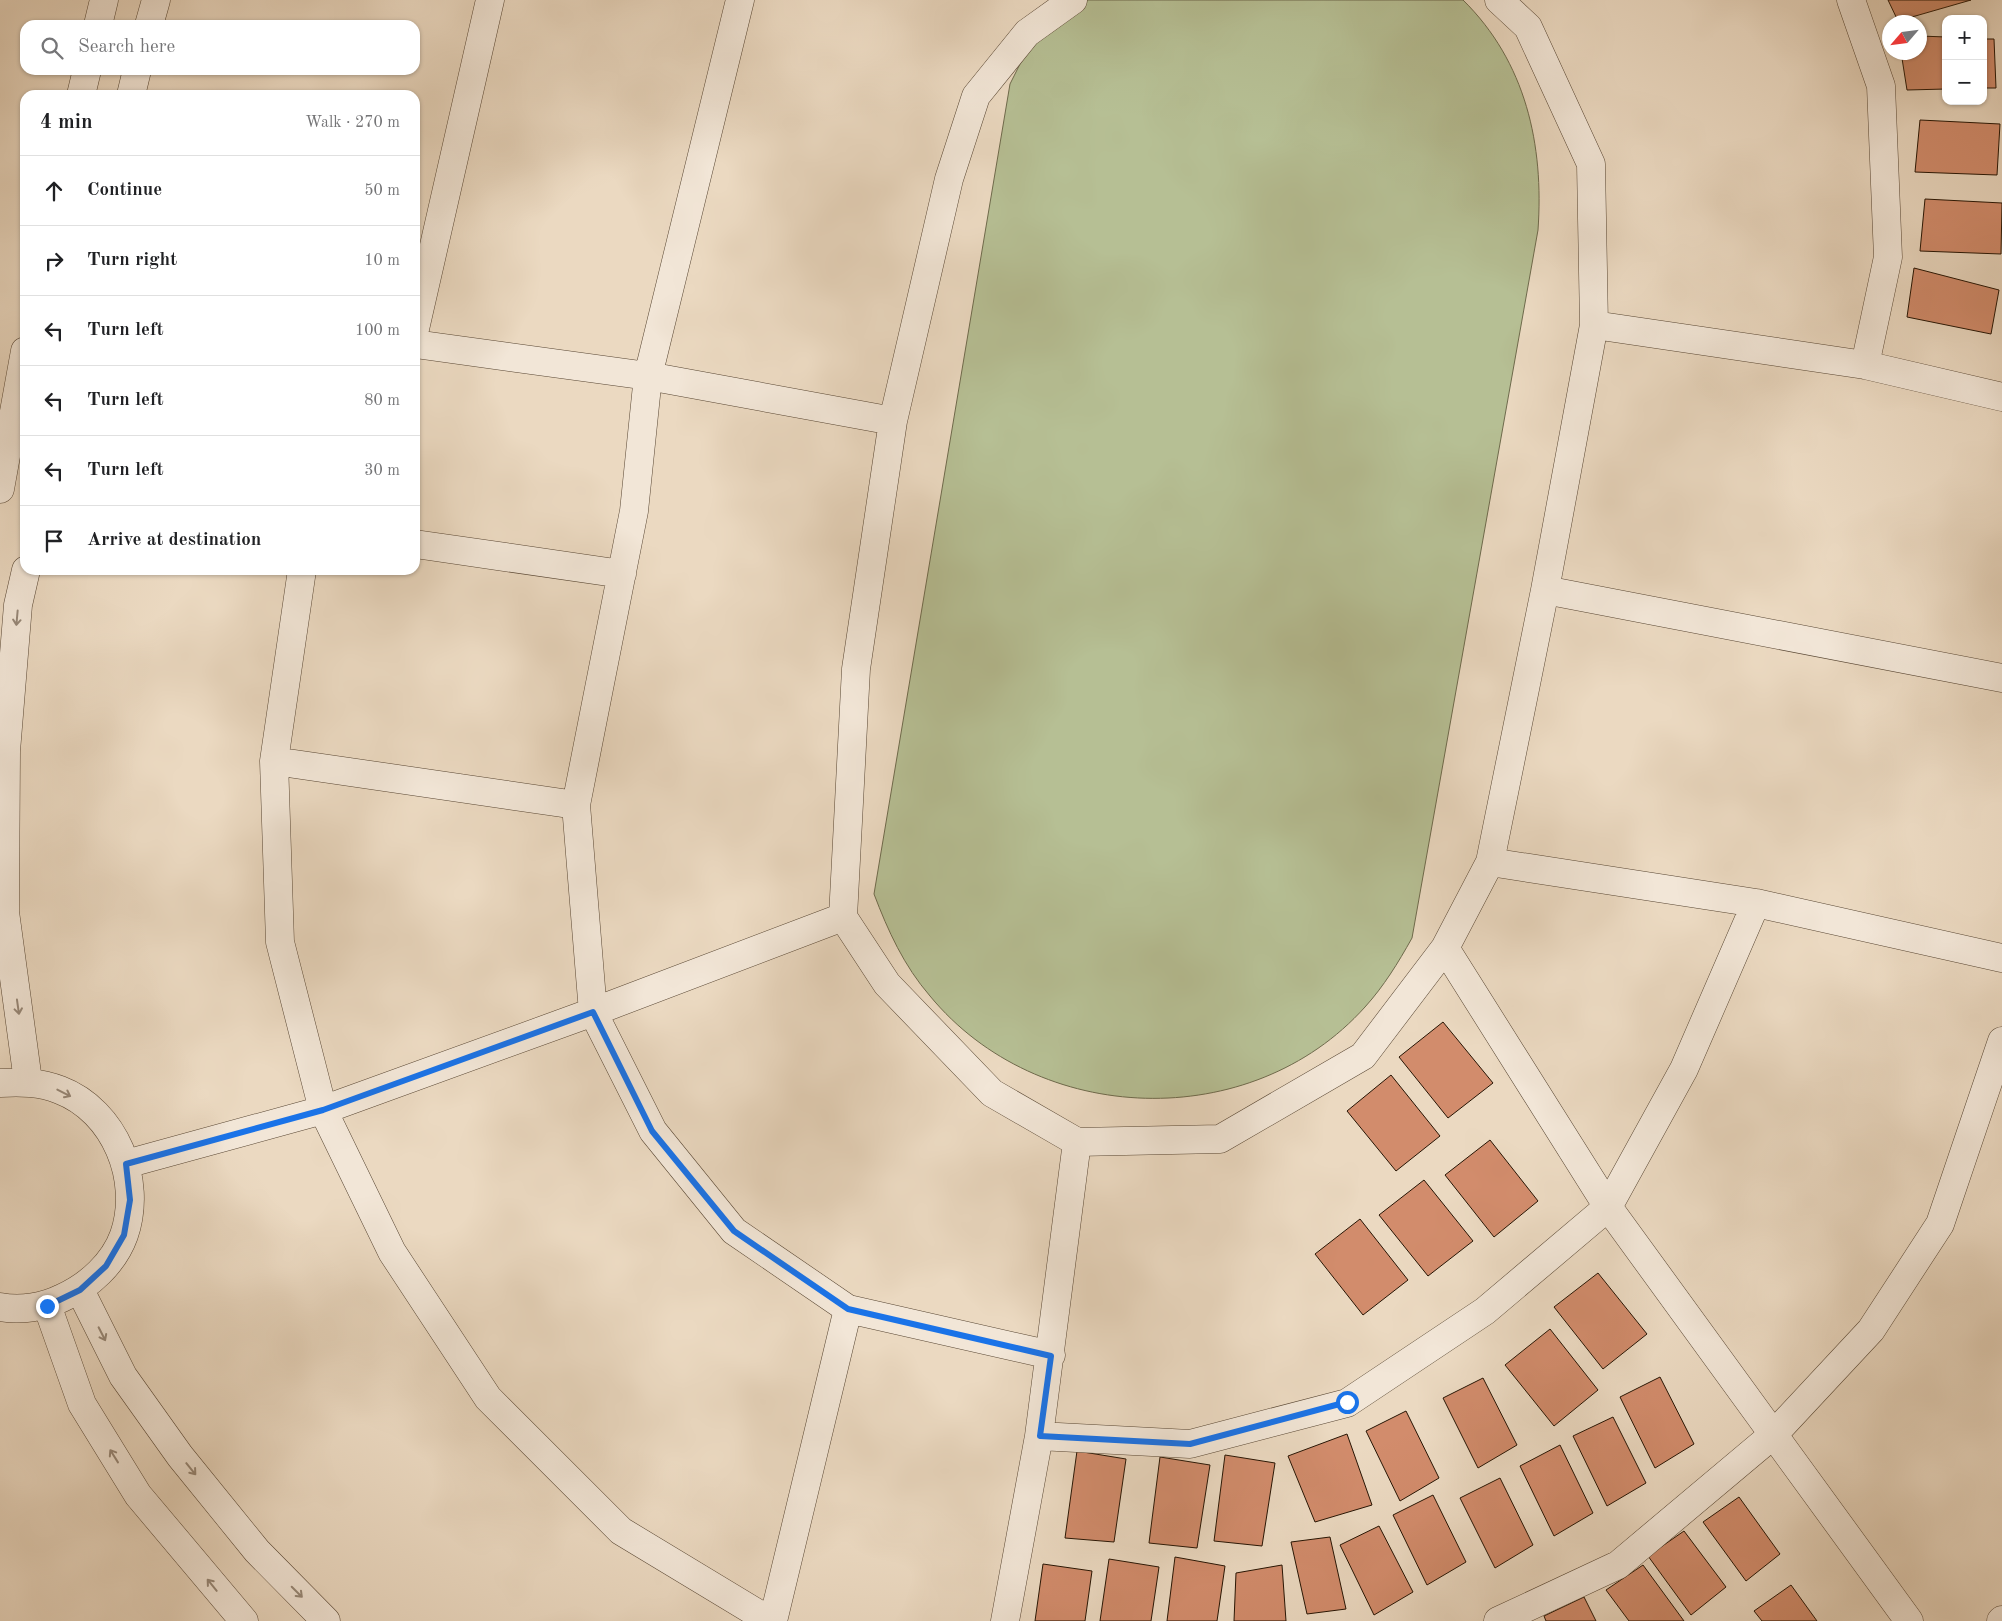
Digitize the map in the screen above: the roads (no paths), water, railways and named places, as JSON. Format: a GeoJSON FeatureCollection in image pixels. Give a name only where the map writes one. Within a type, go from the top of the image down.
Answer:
{"type":"FeatureCollection","features":[{"type":"Feature","properties":{"kind":"street"},"geometry":{"type":"LineString","coordinates":[[99,20],[104,0]]}},
{"type":"Feature","properties":{"kind":"street"},"geometry":{"type":"LineString","coordinates":[[150,20],[156,0]]}},
{"type":"Feature","properties":{"kind":"street"},"geometry":{"type":"LineString","coordinates":[[420,307],[490,0]]}},
{"type":"Feature","properties":{"kind":"street"},"geometry":{"type":"LineString","coordinates":[[740,0],[648,376],[634,512],[576,805],[593,1012],[652,1131],[734,1231],[848,1309],[1051,1356]]}},
{"type":"Feature","properties":{"kind":"street"},"geometry":{"type":"LineString","coordinates":[[1073,0],[1027,32],[976,96],[949,179],[893,421],[856,669],[843,917],[887,984],[992,1093],[1077,1142],[1220,1139],[1364,1056],[1445,948],[1490,862],[1545,590],[1594,326],[1591,164],[1528,27],[1499,0]]}},
{"type":"Feature","properties":{"kind":"street"},"geometry":{"type":"LineString","coordinates":[[1851,0],[1882,86],[1888,257],[1864,365]]}},
{"type":"Feature","properties":{"kind":"street"},"geometry":{"type":"LineString","coordinates":[[82,90],[86,75]]}},
{"type":"Feature","properties":{"kind":"street"},"geometry":{"type":"LineString","coordinates":[[132,90],[137,75]]}},
{"type":"Feature","properties":{"kind":"street"},"geometry":{"type":"LineString","coordinates":[[1594,326],[1864,365],[2002,397]]}},
{"type":"Feature","properties":{"kind":"street"},"geometry":{"type":"LineString","coordinates":[[420,345],[648,376],[893,421]]}},
{"type":"Feature","properties":{"kind":"street"},"geometry":{"type":"LineString","coordinates":[[0,488],[20,379]]}},
{"type":"Feature","properties":{"kind":"street"},"geometry":{"type":"LineString","coordinates":[[420,545],[622,574]]}},
{"type":"Feature","properties":{"kind":"street"},"geometry":{"type":"LineString","coordinates":[[25,575],[18,606],[6,752],[5,912],[28,1082]]}},
{"type":"Feature","properties":{"kind":"street"},"geometry":{"type":"LineString","coordinates":[[301,575],[274,761],[280,942],[323,1110],[392,1252],[488,1398],[621,1531],[771,1621],[848,1309]]}},
{"type":"Feature","properties":{"kind":"street"},"geometry":{"type":"LineString","coordinates":[[1545,590],[2002,678]]}},
{"type":"Feature","properties":{"kind":"street"},"geometry":{"type":"LineString","coordinates":[[274,761],[576,805]]}},
{"type":"Feature","properties":{"kind":"street"},"geometry":{"type":"LineString","coordinates":[[1490,862],[1756,903],[2002,958]]}},
{"type":"Feature","properties":{"kind":"street"},"geometry":{"type":"LineString","coordinates":[[1040,1436],[1190,1444],[1347,1402],[1485,1311],[1608,1207],[1684,1069],[1756,903]]}},
{"type":"Feature","properties":{"kind":"street"},"geometry":{"type":"LineString","coordinates":[[126,1164],[323,1110],[593,1012],[843,917]]}},
{"type":"Feature","properties":{"kind":"street"},"geometry":{"type":"LineString","coordinates":[[1445,948],[1608,1207],[1909,1621]]}},
{"type":"Feature","properties":{"kind":"street"},"geometry":{"type":"LineString","coordinates":[[1498,1621],[1618,1565],[1774,1434],[1871,1330],[1940,1224],[2002,1041]]}},
{"type":"Feature","properties":{"kind":"street"},"geometry":{"type":"LineString","coordinates":[[0,1083],[28,1082],[60,1090],[90,1108],[112,1134],[126,1164],[130,1200],[124,1235],[106,1266],[80,1290],[47,1306],[10,1309],[0,1307]]}},
{"type":"Feature","properties":{"kind":"street"},"geometry":{"type":"LineString","coordinates":[[1005,1621],[1040,1436],[1077,1142]]}},
{"type":"Feature","properties":{"kind":"street"},"geometry":{"type":"LineString","coordinates":[[80,1290],[123,1376],[180,1456],[257,1551],[326,1621]]}},
{"type":"Feature","properties":{"kind":"street"},"geometry":{"type":"LineString","coordinates":[[47,1306],[82,1404],[138,1495],[244,1621]]}}]}
